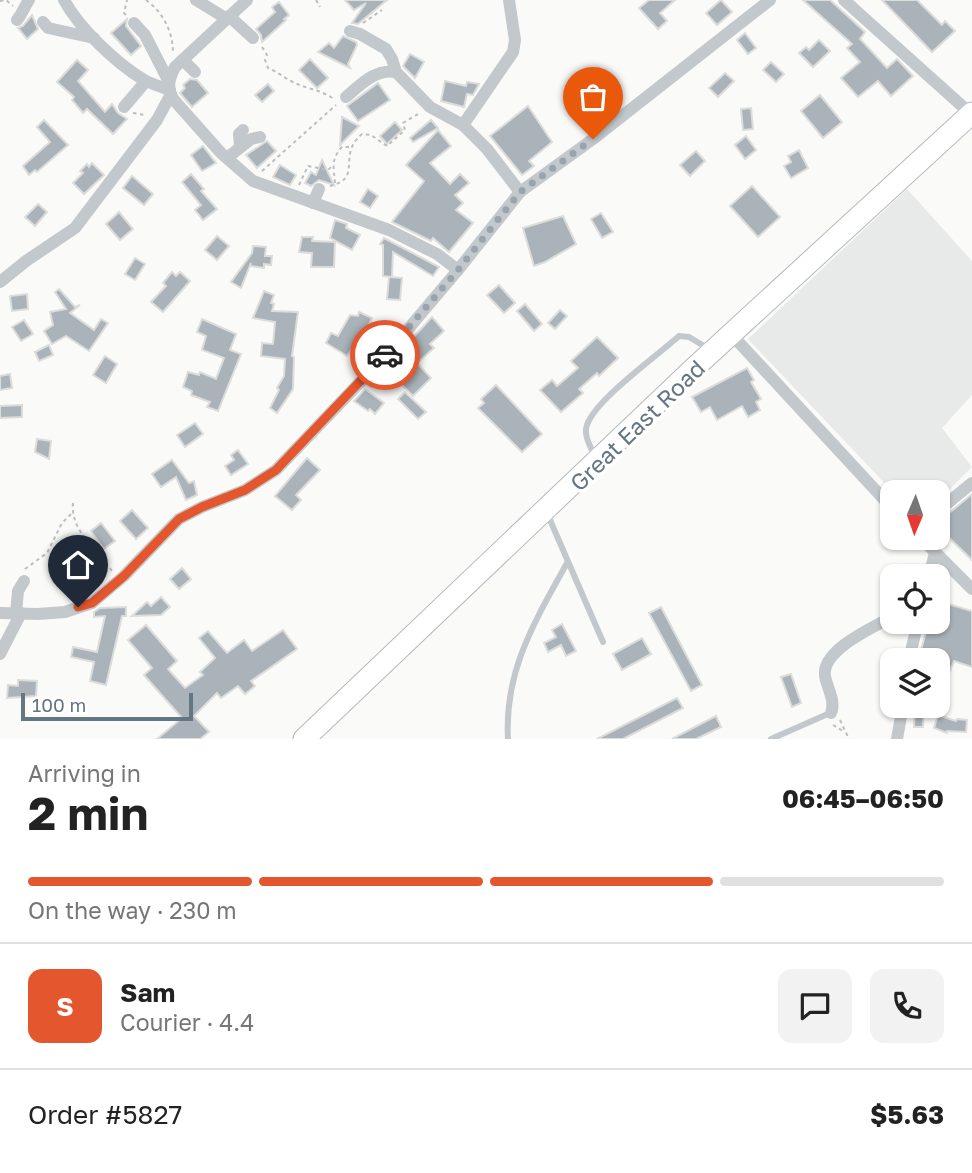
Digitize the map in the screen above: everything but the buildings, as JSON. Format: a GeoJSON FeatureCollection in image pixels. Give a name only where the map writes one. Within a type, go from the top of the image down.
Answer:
{"type":"FeatureCollection","features":[{"type":"Feature","properties":{"kind":"highway","name":"Great East Road"},"geometry":{"type":"LineString","coordinates":[[304,739],[713,351],[971,114]]}},
{"type":"Feature","properties":{"kind":"street"},"geometry":{"type":"LineString","coordinates":[[17,20],[29,0]]}},
{"type":"Feature","properties":{"kind":"street"},"geometry":{"type":"LineString","coordinates":[[64,0],[94,38],[146,81],[169,88]]}},
{"type":"Feature","properties":{"kind":"street"},"geometry":{"type":"LineString","coordinates":[[196,0],[228,17],[253,38]]}},
{"type":"Feature","properties":{"kind":"street"},"geometry":{"type":"LineString","coordinates":[[0,282],[75,228],[157,120],[179,64],[247,0]]}},
{"type":"Feature","properties":{"kind":"street"},"geometry":{"type":"LineString","coordinates":[[463,125],[513,52],[515,40],[509,0]]}},
{"type":"Feature","properties":{"kind":"street"},"geometry":{"type":"LineString","coordinates":[[0,612],[65,611],[92,603],[179,519],[245,490],[276,470],[387,354],[520,192],[593,139],[770,0]]}},
{"type":"Feature","properties":{"kind":"street"},"geometry":{"type":"LineString","coordinates":[[844,0],[971,114]]}},
{"type":"Feature","properties":{"kind":"street"},"geometry":{"type":"LineString","coordinates":[[43,22],[48,28],[94,38]]}},
{"type":"Feature","properties":{"kind":"street"},"geometry":{"type":"LineString","coordinates":[[134,23],[145,36],[169,88],[227,158],[253,181],[389,230],[437,254],[458,270]]}},
{"type":"Feature","properties":{"kind":"street"},"geometry":{"type":"LineString","coordinates":[[355,33],[386,49],[396,72],[435,110],[463,125],[487,149],[520,192]]}},
{"type":"Feature","properties":{"kind":"street"},"geometry":{"type":"LineString","coordinates":[[179,64],[195,72]]}},
{"type":"Feature","properties":{"kind":"street"},"geometry":{"type":"LineString","coordinates":[[346,97],[374,75],[387,71],[396,72]]}},
{"type":"Feature","properties":{"kind":"street"},"geometry":{"type":"LineString","coordinates":[[124,107],[146,81]]}},
{"type":"Feature","properties":{"kind":"street"},"geometry":{"type":"LineString","coordinates":[[240,146],[239,134],[243,130]]}},
{"type":"Feature","properties":{"kind":"street"},"geometry":{"type":"LineString","coordinates":[[227,158],[240,146],[260,137]]}},
{"type":"Feature","properties":{"kind":"street"},"geometry":{"type":"LineString","coordinates":[[313,203],[319,189]]}},
{"type":"Feature","properties":{"kind":"street"},"geometry":{"type":"LineString","coordinates":[[732,335],[880,495]]}},
{"type":"Feature","properties":{"kind":"street"},"geometry":{"type":"LineString","coordinates":[[950,501],[972,483]]}},
{"type":"Feature","properties":{"kind":"street"},"geometry":{"type":"LineString","coordinates":[[932,550],[972,589]]}},
{"type":"Feature","properties":{"kind":"street"},"geometry":{"type":"LineString","coordinates":[[932,564],[935,553]]}},
{"type":"Feature","properties":{"kind":"street"},"geometry":{"type":"LineString","coordinates":[[2,646],[18,613],[18,591],[24,581]]}},
{"type":"Feature","properties":{"kind":"street"},"geometry":{"type":"LineString","coordinates":[[832,710],[824,672],[829,660],[847,642],[880,624]]}},
{"type":"Feature","properties":{"kind":"street"},"geometry":{"type":"LineString","coordinates":[[898,739],[900,718]]}},
{"type":"Feature","properties":{"kind":"lane"},"geometry":{"type":"LineString","coordinates":[[598,462],[586,436],[586,426],[600,405],[679,336],[689,337],[713,351]]}},
{"type":"Feature","properties":{"kind":"lane"},"geometry":{"type":"LineString","coordinates":[[546,512],[603,642]]}},
{"type":"Feature","properties":{"kind":"lane"},"geometry":{"type":"LineString","coordinates":[[508,739],[507,720],[516,665],[526,639],[567,563]]}},
{"type":"Feature","properties":{"kind":"lane"},"geometry":{"type":"LineString","coordinates":[[771,739],[832,710]]}},
{"type":"Feature","properties":{"kind":"path"},"geometry":{"type":"LineString","coordinates":[[146,0],[154,5],[171,32],[179,64]]}},
{"type":"Feature","properties":{"kind":"path"},"geometry":{"type":"LineString","coordinates":[[316,0],[320,8]]}},
{"type":"Feature","properties":{"kind":"path"},"geometry":{"type":"LineString","coordinates":[[355,33],[362,24],[382,10]]}},
{"type":"Feature","properties":{"kind":"path"},"geometry":{"type":"LineString","coordinates":[[253,38],[264,49],[267,55],[265,65],[271,71],[275,70],[285,79],[327,94],[340,102],[253,181]]}},
{"type":"Feature","properties":{"kind":"path"},"geometry":{"type":"LineString","coordinates":[[124,107],[132,113],[157,120]]}},
{"type":"Feature","properties":{"kind":"path"},"geometry":{"type":"LineString","coordinates":[[319,189],[344,181],[348,175],[350,147],[362,134],[371,135],[387,146],[405,130],[403,122],[408,118],[435,110]]}},
{"type":"Feature","properties":{"kind":"path"},"geometry":{"type":"LineString","coordinates":[[335,185],[333,159],[342,147],[350,147]]}},
{"type":"Feature","properties":{"kind":"path"},"geometry":{"type":"LineString","coordinates":[[292,196],[308,166],[328,170],[332,166]]}},
{"type":"Feature","properties":{"kind":"path"},"geometry":{"type":"LineString","coordinates":[[72,503],[72,513],[83,536],[118,580]]}},
{"type":"Feature","properties":{"kind":"path"},"geometry":{"type":"LineString","coordinates":[[24,581],[25,568],[37,563],[47,553],[62,523],[72,513]]}},
{"type":"Feature","properties":{"kind":"path"},"geometry":{"type":"LineString","coordinates":[[832,710],[849,739]]}},
{"type":"Feature","properties":{"kind":"shaded area"},"geometry":{"type":"Polygon","coordinates":[[[907,189],[972,261],[972,395],[942,428],[972,467],[950,489],[950,480],[882,480],[748,339],[907,189]]]}},
{"type":"Feature","properties":{"kind":"way so far"},"geometry":{"type":"LineString","coordinates":[[385,355],[520,192],[593,139]]}},
{"type":"Feature","properties":{"kind":"route"},"geometry":{"type":"LineString","coordinates":[[78,607],[92,603],[124,576],[179,519],[245,490],[276,470],[385,355]]}}]}
